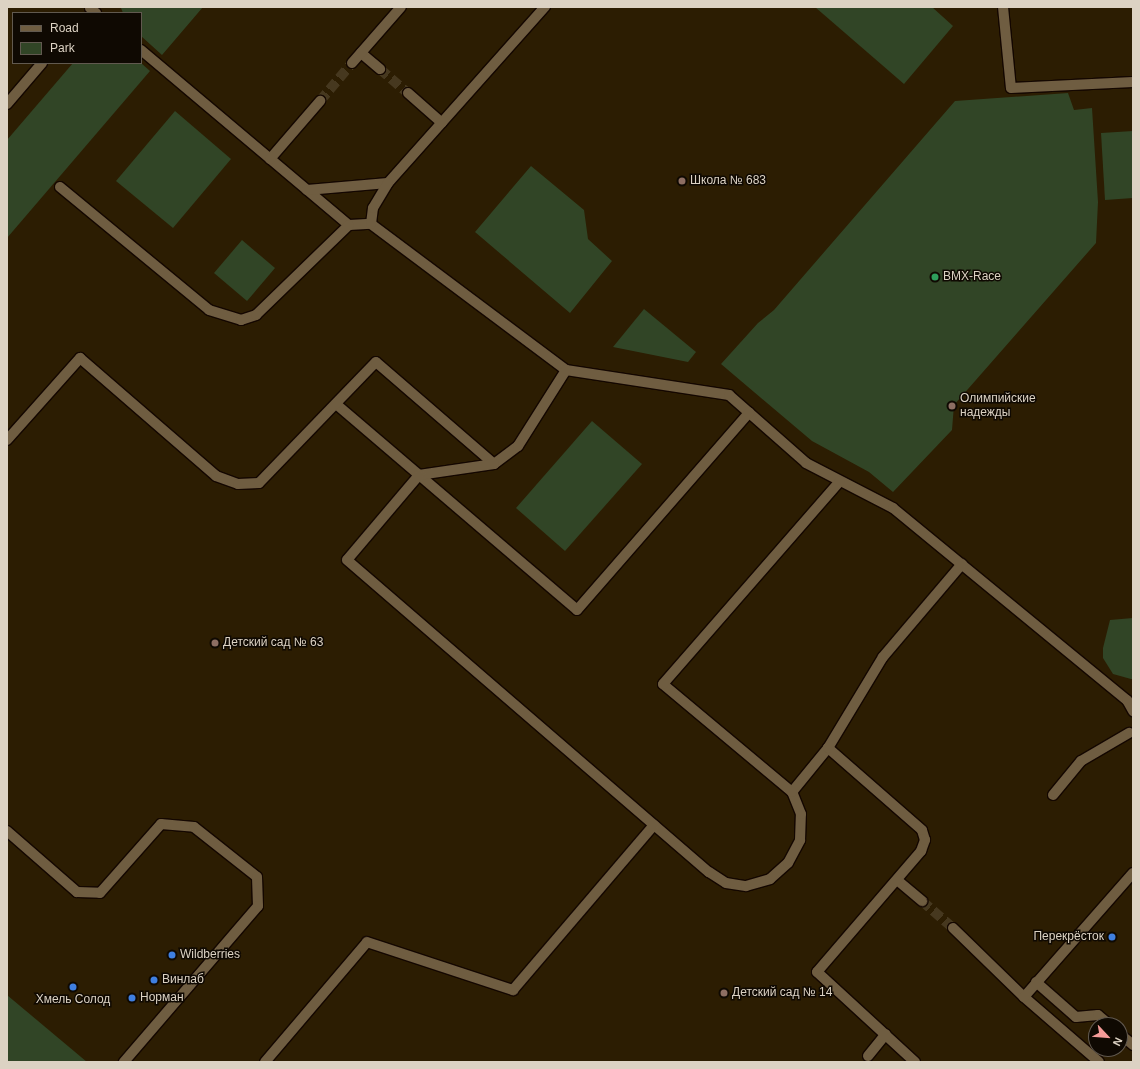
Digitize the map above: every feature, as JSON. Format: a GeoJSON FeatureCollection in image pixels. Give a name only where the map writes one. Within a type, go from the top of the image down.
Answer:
{"type":"FeatureCollection","features":[{"type":"Feature","properties":{"kind":"street"},"geometry":{"type":"LineString","coordinates":[[352,63],[401,7]]}},
{"type":"Feature","properties":{"kind":"street"},"geometry":{"type":"LineString","coordinates":[[371,224],[373,208],[388,183],[545,7]]}},
{"type":"Feature","properties":{"kind":"street"},"geometry":{"type":"LineString","coordinates":[[1003,7],[1011,88],[1133,82]]}},
{"type":"Feature","properties":{"kind":"street"},"geometry":{"type":"LineString","coordinates":[[142,51],[349,225]]}},
{"type":"Feature","properties":{"kind":"street"},"geometry":{"type":"LineString","coordinates":[[361,53],[380,69]]}},
{"type":"Feature","properties":{"kind":"street"},"geometry":{"type":"LineString","coordinates":[[7,104],[41,64]]}},
{"type":"Feature","properties":{"kind":"street"},"geometry":{"type":"LineString","coordinates":[[408,93],[442,123]]}},
{"type":"Feature","properties":{"kind":"street"},"geometry":{"type":"LineString","coordinates":[[270,159],[320,101]]}},
{"type":"Feature","properties":{"kind":"street"},"geometry":{"type":"LineString","coordinates":[[307,190],[388,183]]}},
{"type":"Feature","properties":{"kind":"street"},"geometry":{"type":"LineString","coordinates":[[60,187],[209,310],[241,320],[256,315],[349,225],[371,224],[566,370],[729,395],[806,463],[893,508],[1127,700],[1133,712]]}},
{"type":"Feature","properties":{"kind":"street"},"geometry":{"type":"LineString","coordinates":[[7,440],[80,358],[216,476],[238,484],[259,483],[376,362],[494,464]]}},
{"type":"Feature","properties":{"kind":"street"},"geometry":{"type":"LineString","coordinates":[[566,370],[518,446],[494,464],[419,475],[347,560],[709,872],[726,883],[746,886],[770,879],[788,863],[800,840],[801,814],[792,792],[662,684],[840,481]]}},
{"type":"Feature","properties":{"kind":"street"},"geometry":{"type":"LineString","coordinates":[[336,404],[577,610],[749,413]]}},
{"type":"Feature","properties":{"kind":"street"},"geometry":{"type":"LineString","coordinates":[[792,792],[828,748],[883,657],[962,564]]}},
{"type":"Feature","properties":{"kind":"street"},"geometry":{"type":"LineString","coordinates":[[1053,795],[1081,762],[1132,731]]}},
{"type":"Feature","properties":{"kind":"street"},"geometry":{"type":"LineString","coordinates":[[828,748],[922,830],[925,840],[922,851],[817,972],[915,1062]]}},
{"type":"Feature","properties":{"kind":"street"},"geometry":{"type":"LineString","coordinates":[[7,831],[77,892],[100,893],[161,824],[194,827],[257,877],[258,906],[124,1062]]}},
{"type":"Feature","properties":{"kind":"street"},"geometry":{"type":"LineString","coordinates":[[265,1062],[367,942],[513,990],[654,825]]}},
{"type":"Feature","properties":{"kind":"street"},"geometry":{"type":"LineString","coordinates":[[1024,996],[1131,872],[1133,873]]}},
{"type":"Feature","properties":{"kind":"street"},"geometry":{"type":"LineString","coordinates":[[898,880],[922,901]]}},
{"type":"Feature","properties":{"kind":"street"},"geometry":{"type":"LineString","coordinates":[[953,928],[1024,996],[1099,1062]]}},
{"type":"Feature","properties":{"kind":"street"},"geometry":{"type":"LineString","coordinates":[[1036,982],[1076,1017],[1098,1015],[1100,1017]]}},
{"type":"Feature","properties":{"kind":"street"},"geometry":{"type":"LineString","coordinates":[[868,1056],[886,1034]]}},
{"type":"Feature","properties":{"kind":"green space"},"geometry":{"type":"Polygon","coordinates":[[[203,7],[162,55],[142,37],[142,12],[123,12],[121,8],[203,7]]]}},
{"type":"Feature","properties":{"kind":"green space"},"geometry":{"type":"Polygon","coordinates":[[[815,7],[932,7],[953,26],[904,84],[815,7]]]}},
{"type":"Feature","properties":{"kind":"green space"},"geometry":{"type":"Polygon","coordinates":[[[72,64],[142,64],[150,71],[7,238],[7,140],[72,64]]]}},
{"type":"Feature","properties":{"kind":"green space","name":"BMX-Race"},"geometry":{"type":"Polygon","coordinates":[[[1068,93],[1074,110],[1092,108],[1098,202],[1096,243],[954,405],[952,430],[893,492],[869,472],[812,441],[721,364],[758,323],[774,310],[955,101],[1068,93]]]}},
{"type":"Feature","properties":{"kind":"green space"},"geometry":{"type":"Polygon","coordinates":[[[175,111],[231,159],[173,228],[116,181],[175,111]]]}},
{"type":"Feature","properties":{"kind":"green space"},"geometry":{"type":"Polygon","coordinates":[[[1133,131],[1133,198],[1105,200],[1101,133],[1133,131]]]}},
{"type":"Feature","properties":{"kind":"green space"},"geometry":{"type":"Polygon","coordinates":[[[531,166],[584,210],[588,239],[612,261],[570,313],[475,232],[531,166]]]}},
{"type":"Feature","properties":{"kind":"green space"},"geometry":{"type":"Polygon","coordinates":[[[242,240],[275,268],[247,301],[214,273],[242,240]]]}},
{"type":"Feature","properties":{"kind":"green space"},"geometry":{"type":"Polygon","coordinates":[[[644,309],[696,352],[688,362],[613,347],[644,309]]]}},
{"type":"Feature","properties":{"kind":"green space"},"geometry":{"type":"Polygon","coordinates":[[[592,421],[642,464],[565,551],[516,508],[592,421]]]}},
{"type":"Feature","properties":{"kind":"green space"},"geometry":{"type":"Polygon","coordinates":[[[1133,618],[1133,679],[1131,679],[1113,674],[1103,658],[1103,648],[1110,620],[1133,618]]]}},
{"type":"Feature","properties":{"kind":"green space"},"geometry":{"type":"Polygon","coordinates":[[[7,995],[87,1062],[7,1062],[7,995]]]}},
{"type":"Feature","properties":{"kind":"tunnel"},"geometry":{"type":"LineString","coordinates":[[320,101],[352,63]]}},
{"type":"Feature","properties":{"kind":"tunnel"},"geometry":{"type":"LineString","coordinates":[[380,69],[408,93]]}},
{"type":"Feature","properties":{"kind":"tunnel"},"geometry":{"type":"LineString","coordinates":[[922,901],[953,928]]}},
{"type":"Feature","properties":{"kind":"place","name":"Школа № 683"},"geometry":{"type":"Point","coordinates":[682,181]}},
{"type":"Feature","properties":{"kind":"place","name":"BMX-Race"},"geometry":{"type":"Point","coordinates":[935,277]}},
{"type":"Feature","properties":{"kind":"place","name":"Олимпийские надежды"},"geometry":{"type":"Point","coordinates":[952,406]}},
{"type":"Feature","properties":{"kind":"place","name":"Детский сад № 63"},"geometry":{"type":"Point","coordinates":[215,643]}},
{"type":"Feature","properties":{"kind":"place","name":"Перекрёсток"},"geometry":{"type":"Point","coordinates":[1112,937]}},
{"type":"Feature","properties":{"kind":"place","name":"Wildberries"},"geometry":{"type":"Point","coordinates":[172,955]}},
{"type":"Feature","properties":{"kind":"place","name":"Винлаб"},"geometry":{"type":"Point","coordinates":[154,980]}},
{"type":"Feature","properties":{"kind":"place","name":"Хмель Солод"},"geometry":{"type":"Point","coordinates":[73,987]}},
{"type":"Feature","properties":{"kind":"place","name":"Детский сад № 14"},"geometry":{"type":"Point","coordinates":[724,993]}},
{"type":"Feature","properties":{"kind":"place","name":"Норман"},"geometry":{"type":"Point","coordinates":[132,998]}}]}
